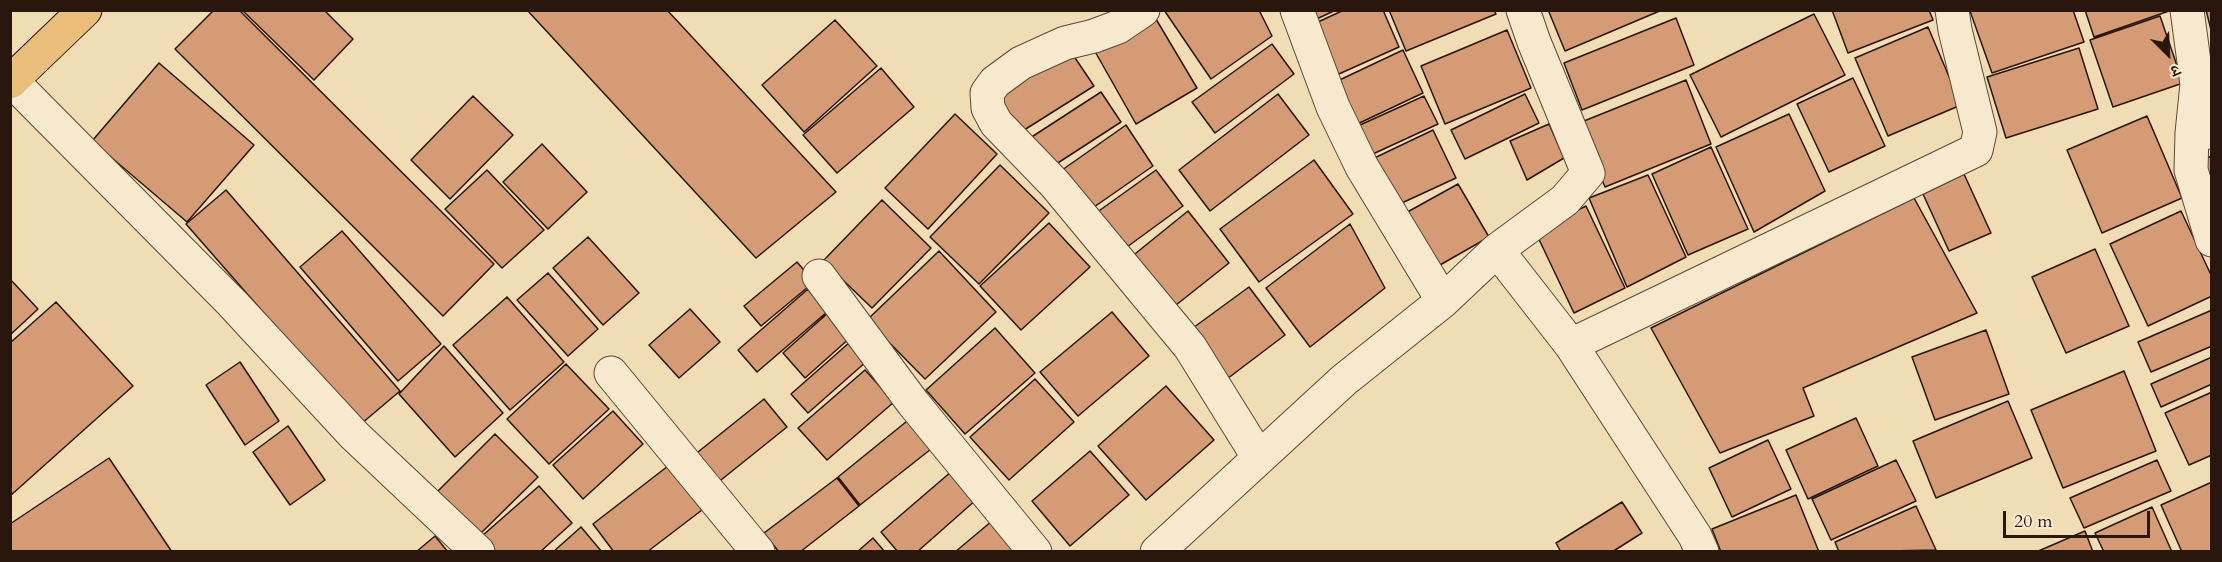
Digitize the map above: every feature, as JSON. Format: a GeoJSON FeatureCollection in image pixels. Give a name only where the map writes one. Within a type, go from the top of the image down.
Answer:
{"type":"FeatureCollection","features":[{"type":"Feature","properties":{"kind":"main road"},"geometry":{"type":"LineString","coordinates":[[11,82],[85,10]]}},
{"type":"Feature","properties":{"kind":"street"},"geometry":{"type":"LineString","coordinates":[[1143,10],[1118,27],[1065,43],[1021,63],[995,82],[987,93],[988,108],[996,123],[1055,183],[1190,348],[1259,458]]}},
{"type":"Feature","properties":{"kind":"street"},"geometry":{"type":"LineString","coordinates":[[1297,10],[1334,107],[1362,167],[1443,301]]}},
{"type":"Feature","properties":{"kind":"street"},"geometry":{"type":"LineString","coordinates":[[1157,552],[1344,380],[1443,301],[1497,250],[1565,200],[1588,173],[1523,10]]}},
{"type":"Feature","properties":{"kind":"street"},"geometry":{"type":"LineString","coordinates":[[1571,345],[1976,150],[1980,132],[1952,10]]}},
{"type":"Feature","properties":{"kind":"street"},"geometry":{"type":"LineString","coordinates":[[2187,10],[2202,132],[2191,170],[2211,240]]}},
{"type":"Feature","properties":{"kind":"street"},"geometry":{"type":"LineString","coordinates":[[11,82],[232,303],[354,435],[478,552]]}},
{"type":"Feature","properties":{"kind":"street"},"geometry":{"type":"LineString","coordinates":[[1497,250],[1571,345],[1695,536],[1702,552]]}},
{"type":"Feature","properties":{"kind":"street"},"geometry":{"type":"LineString","coordinates":[[819,276],[913,402],[1035,552]]}},
{"type":"Feature","properties":{"kind":"street"},"geometry":{"type":"LineString","coordinates":[[611,372],[758,552]]}},
{"type":"Feature","properties":{"kind":"building"},"geometry":{"type":"Polygon","coordinates":[[[214,10],[239,10],[494,264],[443,316],[175,49],[214,10]]]}},
{"type":"Feature","properties":{"kind":"building"},"geometry":{"type":"Polygon","coordinates":[[[242,10],[324,10],[353,39],[314,80],[242,10]]]}},
{"type":"Feature","properties":{"kind":"building"},"geometry":{"type":"Polygon","coordinates":[[[527,10],[667,10],[836,192],[756,258],[527,10]]]}},
{"type":"Feature","properties":{"kind":"building"},"geometry":{"type":"Polygon","coordinates":[[[1164,10],[1259,10],[1272,36],[1211,79],[1164,10]]]}},
{"type":"Feature","properties":{"kind":"building"},"geometry":{"type":"Polygon","coordinates":[[[1303,10],[1336,10],[1308,23],[1303,10]]]}},
{"type":"Feature","properties":{"kind":"building"},"geometry":{"type":"Polygon","coordinates":[[[1344,10],[1383,10],[1399,47],[1330,78],[1307,27],[1344,10]]]}},
{"type":"Feature","properties":{"kind":"building"},"geometry":{"type":"Polygon","coordinates":[[[1389,10],[1494,10],[1496,14],[1406,51],[1389,10]]]}},
{"type":"Feature","properties":{"kind":"building"},"geometry":{"type":"Polygon","coordinates":[[[1552,10],[1662,10],[1565,51],[1549,12],[1552,10]]]}},
{"type":"Feature","properties":{"kind":"building"},"geometry":{"type":"Polygon","coordinates":[[[1832,10],[1929,10],[1933,20],[1848,53],[1832,10]]]}},
{"type":"Feature","properties":{"kind":"building"},"geometry":{"type":"Polygon","coordinates":[[[2073,10],[2084,42],[1992,73],[1970,11],[2073,10]]]}},
{"type":"Feature","properties":{"kind":"building"},"geometry":{"type":"Polygon","coordinates":[[[2085,10],[2169,10],[2169,11],[2094,37],[2085,10]]]}},
{"type":"Feature","properties":{"kind":"building"},"geometry":{"type":"Polygon","coordinates":[[[2206,10],[2212,10],[2212,34],[2206,10]]]}},
{"type":"Feature","properties":{"kind":"building"},"geometry":{"type":"Polygon","coordinates":[[[1153,14],[1197,88],[1136,124],[1093,48],[1153,14]]]}},
{"type":"Feature","properties":{"kind":"building"},"geometry":{"type":"Polygon","coordinates":[[[1814,14],[1845,75],[1721,137],[1690,75],[1814,14]]]}},
{"type":"Feature","properties":{"kind":"building"},"geometry":{"type":"Polygon","coordinates":[[[2160,16],[2183,83],[2113,107],[2090,40],[2160,16]]]}},
{"type":"Feature","properties":{"kind":"building"},"geometry":{"type":"Polygon","coordinates":[[[1676,18],[1694,65],[1582,110],[1564,63],[1676,18]]]}},
{"type":"Feature","properties":{"kind":"building"},"geometry":{"type":"Polygon","coordinates":[[[835,20],[877,66],[804,132],[762,85],[835,20]]]}},
{"type":"Feature","properties":{"kind":"building"},"geometry":{"type":"Polygon","coordinates":[[[1928,27],[1961,105],[1888,136],[1855,58],[1928,27]]]}},
{"type":"Feature","properties":{"kind":"building"},"geometry":{"type":"Polygon","coordinates":[[[1507,30],[1531,88],[1445,124],[1421,66],[1507,30]]]}},
{"type":"Feature","properties":{"kind":"building"},"geometry":{"type":"Polygon","coordinates":[[[1272,44],[1294,74],[1215,133],[1192,102],[1272,44]]]}},
{"type":"Feature","properties":{"kind":"building"},"geometry":{"type":"Polygon","coordinates":[[[1067,46],[1094,86],[1021,132],[994,91],[1067,46]]]}},
{"type":"Feature","properties":{"kind":"building"},"geometry":{"type":"Polygon","coordinates":[[[2079,48],[2098,109],[2006,138],[1987,77],[2079,48]]]}},
{"type":"Feature","properties":{"kind":"building"},"geometry":{"type":"Polygon","coordinates":[[[1403,50],[1423,93],[1351,127],[1331,84],[1403,50]]]}},
{"type":"Feature","properties":{"kind":"building"},"geometry":{"type":"Polygon","coordinates":[[[159,63],[254,145],[187,222],[92,141],[159,63]]]}},
{"type":"Feature","properties":{"kind":"building"},"geometry":{"type":"Polygon","coordinates":[[[881,68],[914,107],[837,173],[803,135],[881,68]]]}},
{"type":"Feature","properties":{"kind":"building"},"geometry":{"type":"Polygon","coordinates":[[[1853,78],[1885,146],[1829,172],[1797,104],[1853,78]]]}},
{"type":"Feature","properties":{"kind":"building"},"geometry":{"type":"Polygon","coordinates":[[[1686,80],[1711,144],[1605,187],[1579,123],[1686,80]]]}},
{"type":"Feature","properties":{"kind":"building"},"geometry":{"type":"Polygon","coordinates":[[[1101,92],[1121,122],[1047,170],[1027,140],[1101,92]]]}},
{"type":"Feature","properties":{"kind":"building"},"geometry":{"type":"Polygon","coordinates":[[[1278,94],[1309,135],[1210,211],[1179,170],[1278,94]]]}},
{"type":"Feature","properties":{"kind":"building"},"geometry":{"type":"Polygon","coordinates":[[[1525,94],[1539,123],[1465,159],[1451,130],[1525,94]]]}},
{"type":"Feature","properties":{"kind":"building"},"geometry":{"type":"Polygon","coordinates":[[[473,96],[513,135],[450,199],[411,160],[473,96]]]}},
{"type":"Feature","properties":{"kind":"building"},"geometry":{"type":"Polygon","coordinates":[[[1424,96],[1438,124],[1362,159],[1349,130],[1424,96]]]}},
{"type":"Feature","properties":{"kind":"building"},"geometry":{"type":"Polygon","coordinates":[[[955,114],[997,154],[928,229],[885,188],[955,114]]]}},
{"type":"Feature","properties":{"kind":"building"},"geometry":{"type":"Polygon","coordinates":[[[1789,114],[1825,191],[1754,232],[1716,147],[1789,114]]]}},
{"type":"Feature","properties":{"kind":"building"},"geometry":{"type":"Polygon","coordinates":[[[2147,116],[2182,198],[2102,233],[2067,150],[2147,116]]]}},
{"type":"Feature","properties":{"kind":"building"},"geometry":{"type":"Polygon","coordinates":[[[1549,124],[1564,158],[1527,180],[1510,141],[1549,124]]]}},
{"type":"Feature","properties":{"kind":"building"},"geometry":{"type":"Polygon","coordinates":[[[1126,125],[1153,166],[1084,214],[1055,175],[1126,125]]]}},
{"type":"Feature","properties":{"kind":"building"},"geometry":{"type":"Polygon","coordinates":[[[1433,130],[1456,178],[1391,208],[1366,162],[1433,130]]]}},
{"type":"Feature","properties":{"kind":"building"},"geometry":{"type":"Polygon","coordinates":[[[542,144],[587,192],[548,229],[503,182],[542,144]]]}},
{"type":"Feature","properties":{"kind":"building"},"geometry":{"type":"Polygon","coordinates":[[[1711,147],[1748,229],[1688,255],[1652,174],[1711,147]]]}},
{"type":"Feature","properties":{"kind":"building"},"geometry":{"type":"Polygon","coordinates":[[[2212,156],[2212,200],[2199,161],[2212,156]]]}},
{"type":"Feature","properties":{"kind":"building"},"geometry":{"type":"Polygon","coordinates":[[[1314,160],[1353,214],[1259,282],[1220,229],[1314,160]]]}},
{"type":"Feature","properties":{"kind":"building"},"geometry":{"type":"Polygon","coordinates":[[[1000,165],[1049,213],[979,284],[930,237],[1000,165]]]}},
{"type":"Feature","properties":{"kind":"building"},"geometry":{"type":"Polygon","coordinates":[[[487,170],[544,230],[502,268],[445,209],[487,170]]]}},
{"type":"Feature","properties":{"kind":"building"},"geometry":{"type":"Polygon","coordinates":[[[1156,170],[1183,206],[1116,255],[1089,218],[1156,170]]]}},
{"type":"Feature","properties":{"kind":"building"},"geometry":{"type":"Polygon","coordinates":[[[1964,174],[1991,233],[1949,251],[1923,194],[1964,174]]]}},
{"type":"Feature","properties":{"kind":"building"},"geometry":{"type":"Polygon","coordinates":[[[1648,175],[1686,257],[1627,287],[1589,198],[1648,175]]]}},
{"type":"Feature","properties":{"kind":"building"},"geometry":{"type":"Polygon","coordinates":[[[1458,184],[1489,237],[1433,269],[1402,215],[1458,184]]]}},
{"type":"Feature","properties":{"kind":"building"},"geometry":{"type":"Polygon","coordinates":[[[226,190],[400,391],[361,424],[186,224],[226,190]]]}},
{"type":"Feature","properties":{"kind":"building"},"geometry":{"type":"Polygon","coordinates":[[[1914,198],[1977,313],[1803,388],[1814,416],[1720,453],[1651,328],[1914,198]]]}},
{"type":"Feature","properties":{"kind":"building"},"geometry":{"type":"Polygon","coordinates":[[[882,200],[931,248],[872,308],[823,261],[882,200]]]}},
{"type":"Feature","properties":{"kind":"building"},"geometry":{"type":"Polygon","coordinates":[[[1586,206],[1625,288],[1574,313],[1535,231],[1586,206]]]}},
{"type":"Feature","properties":{"kind":"building"},"geometry":{"type":"Polygon","coordinates":[[[1188,211],[1229,263],[1166,313],[1125,262],[1188,211]]]}},
{"type":"Feature","properties":{"kind":"building"},"geometry":{"type":"Polygon","coordinates":[[[2181,211],[2212,277],[2212,296],[2148,326],[2110,244],[2181,211]]]}},
{"type":"Feature","properties":{"kind":"building"},"geometry":{"type":"Polygon","coordinates":[[[1049,223],[1090,267],[1021,330],[980,286],[1049,223]]]}},
{"type":"Feature","properties":{"kind":"building"},"geometry":{"type":"Polygon","coordinates":[[[1350,224],[1385,288],[1310,347],[1266,288],[1350,224]]]}},
{"type":"Feature","properties":{"kind":"building"},"geometry":{"type":"Polygon","coordinates":[[[342,231],[441,344],[398,381],[300,267],[342,231]]]}},
{"type":"Feature","properties":{"kind":"building"},"geometry":{"type":"Polygon","coordinates":[[[588,237],[639,293],[603,325],[553,268],[588,237]]]}},
{"type":"Feature","properties":{"kind":"building"},"geometry":{"type":"Polygon","coordinates":[[[2095,249],[2129,326],[2066,353],[2032,277],[2095,249]]]}},
{"type":"Feature","properties":{"kind":"building"},"geometry":{"type":"Polygon","coordinates":[[[939,251],[996,312],[925,379],[867,320],[939,251]]]}},
{"type":"Feature","properties":{"kind":"building"},"geometry":{"type":"Polygon","coordinates":[[[797,262],[814,282],[761,326],[744,306],[797,262]]]}},
{"type":"Feature","properties":{"kind":"building"},"geometry":{"type":"Polygon","coordinates":[[[548,273],[598,329],[568,356],[517,300],[548,273]]]}},
{"type":"Feature","properties":{"kind":"building"},"geometry":{"type":"Polygon","coordinates":[[[10,279],[38,309],[10,335],[10,279]]]}},
{"type":"Feature","properties":{"kind":"building"},"geometry":{"type":"Polygon","coordinates":[[[1249,287],[1285,335],[1223,382],[1186,333],[1249,287]]]}},
{"type":"Feature","properties":{"kind":"building"},"geometry":{"type":"Polygon","coordinates":[[[808,289],[827,312],[757,372],[738,350],[808,289]]]}},
{"type":"Feature","properties":{"kind":"building"},"geometry":{"type":"Polygon","coordinates":[[[507,297],[564,362],[510,410],[453,345],[507,297]]]}},
{"type":"Feature","properties":{"kind":"building"},"geometry":{"type":"Polygon","coordinates":[[[56,302],[133,386],[10,496],[10,343],[56,302]]]}},
{"type":"Feature","properties":{"kind":"building"},"geometry":{"type":"Polygon","coordinates":[[[690,309],[720,342],[679,378],[649,345],[690,309]]]}},
{"type":"Feature","properties":{"kind":"building"},"geometry":{"type":"Polygon","coordinates":[[[2212,310],[2212,346],[2151,372],[2138,342],[2212,310]]]}},
{"type":"Feature","properties":{"kind":"building"},"geometry":{"type":"Polygon","coordinates":[[[829,312],[851,337],[805,378],[783,353],[829,312]]]}},
{"type":"Feature","properties":{"kind":"building"},"geometry":{"type":"Polygon","coordinates":[[[1112,312],[1149,356],[1078,416],[1040,372],[1112,312]]]}},
{"type":"Feature","properties":{"kind":"building"},"geometry":{"type":"Polygon","coordinates":[[[995,328],[1035,373],[965,434],[926,390],[995,328]]]}},
{"type":"Feature","properties":{"kind":"building"},"geometry":{"type":"Polygon","coordinates":[[[1986,330],[2009,394],[1935,420],[1912,357],[1986,330]]]}},
{"type":"Feature","properties":{"kind":"building"},"geometry":{"type":"Polygon","coordinates":[[[850,342],[867,361],[808,413],[791,394],[850,342]]]}},
{"type":"Feature","properties":{"kind":"building"},"geometry":{"type":"Polygon","coordinates":[[[444,346],[503,413],[455,457],[399,394],[444,346]]]}},
{"type":"Feature","properties":{"kind":"building"},"geometry":{"type":"Polygon","coordinates":[[[2212,357],[2212,384],[2161,407],[2151,384],[2212,357]]]}},
{"type":"Feature","properties":{"kind":"building"},"geometry":{"type":"Polygon","coordinates":[[[240,362],[279,421],[245,445],[206,385],[240,362]]]}},
{"type":"Feature","properties":{"kind":"building"},"geometry":{"type":"Polygon","coordinates":[[[566,364],[609,409],[549,464],[507,419],[566,364]]]}},
{"type":"Feature","properties":{"kind":"building"},"geometry":{"type":"Polygon","coordinates":[[[865,370],[894,402],[827,460],[798,428],[865,370]]]}},
{"type":"Feature","properties":{"kind":"building"},"geometry":{"type":"Polygon","coordinates":[[[2124,371],[2156,451],[2063,488],[2031,410],[2124,371]]]}},
{"type":"Feature","properties":{"kind":"building"},"geometry":{"type":"Polygon","coordinates":[[[1035,379],[1074,422],[1009,480],[970,437],[1035,379]]]}},
{"type":"Feature","properties":{"kind":"building"},"geometry":{"type":"Polygon","coordinates":[[[1166,386],[1214,440],[1146,500],[1098,446],[1166,386]]]}},
{"type":"Feature","properties":{"kind":"building"},"geometry":{"type":"Polygon","coordinates":[[[2212,392],[2212,455],[2189,465],[2165,413],[2212,392]]]}},
{"type":"Feature","properties":{"kind":"building"},"geometry":{"type":"Polygon","coordinates":[[[764,399],[787,427],[716,484],[693,456],[764,399]]]}},
{"type":"Feature","properties":{"kind":"building"},"geometry":{"type":"Polygon","coordinates":[[[2008,401],[2032,458],[1936,498],[1913,441],[2008,401]]]}},
{"type":"Feature","properties":{"kind":"building"},"geometry":{"type":"Polygon","coordinates":[[[613,411],[643,444],[583,499],[553,465],[613,411]]]}},
{"type":"Feature","properties":{"kind":"building"},"geometry":{"type":"Polygon","coordinates":[[[917,413],[940,442],[860,505],[838,477],[917,413]]]}},
{"type":"Feature","properties":{"kind":"building"},"geometry":{"type":"Polygon","coordinates":[[[1856,418],[1878,466],[1808,499],[1786,450],[1856,418]]]}},
{"type":"Feature","properties":{"kind":"building"},"geometry":{"type":"Polygon","coordinates":[[[288,426],[325,480],[290,505],[253,452],[288,426]]]}},
{"type":"Feature","properties":{"kind":"building"},"geometry":{"type":"Polygon","coordinates":[[[495,434],[538,477],[479,535],[436,493],[495,434]]]}},
{"type":"Feature","properties":{"kind":"building"},"geometry":{"type":"Polygon","coordinates":[[[1768,440],[1791,489],[1732,517],[1709,468],[1768,440]]]}},
{"type":"Feature","properties":{"kind":"building"},"geometry":{"type":"Polygon","coordinates":[[[1090,451],[1129,495],[1070,546],[1032,501],[1090,451]]]}},
{"type":"Feature","properties":{"kind":"building"},"geometry":{"type":"Polygon","coordinates":[[[109,458],[172,552],[10,552],[10,524],[109,458]]]}},
{"type":"Feature","properties":{"kind":"building"},"geometry":{"type":"Polygon","coordinates":[[[1896,460],[1916,501],[1831,540],[1812,499],[1896,460]]]}},
{"type":"Feature","properties":{"kind":"building"},"geometry":{"type":"Polygon","coordinates":[[[2157,460],[2171,491],[2084,528],[2070,498],[2157,460]]]}},
{"type":"Feature","properties":{"kind":"building"},"geometry":{"type":"Polygon","coordinates":[[[668,466],[702,510],[647,552],[614,552],[593,524],[668,466]]]}},
{"type":"Feature","properties":{"kind":"building"},"geometry":{"type":"Polygon","coordinates":[[[952,471],[977,499],[917,552],[898,552],[881,532],[952,471]]]}},
{"type":"Feature","properties":{"kind":"building"},"geometry":{"type":"Polygon","coordinates":[[[837,478],[859,506],[800,552],[779,552],[764,533],[837,478]]]}},
{"type":"Feature","properties":{"kind":"building"},"geometry":{"type":"Polygon","coordinates":[[[2212,482],[2212,552],[2182,552],[2161,505],[2212,482]]]}},
{"type":"Feature","properties":{"kind":"building"},"geometry":{"type":"Polygon","coordinates":[[[539,486],[572,523],[540,552],[496,552],[482,536],[539,486]]]}},
{"type":"Feature","properties":{"kind":"building"},"geometry":{"type":"Polygon","coordinates":[[[1796,495],[1819,552],[1721,552],[1712,529],[1796,495]]]}},
{"type":"Feature","properties":{"kind":"building"},"geometry":{"type":"Polygon","coordinates":[[[1622,502],[1642,533],[1612,552],[1561,552],[1556,543],[1622,502]]]}},
{"type":"Feature","properties":{"kind":"building"},"geometry":{"type":"Polygon","coordinates":[[[1916,506],[1936,550],[1839,552],[1835,542],[1916,506]]]}},
{"type":"Feature","properties":{"kind":"building"},"geometry":{"type":"Polygon","coordinates":[[[2152,507],[2172,552],[2104,552],[2095,533],[2152,507]]]}},
{"type":"Feature","properties":{"kind":"building"},"geometry":{"type":"Polygon","coordinates":[[[998,516],[1028,552],[955,552],[998,516]]]}},
{"type":"Feature","properties":{"kind":"building"},"geometry":{"type":"Polygon","coordinates":[[[581,527],[602,552],[553,552],[581,527]]]}},
{"type":"Feature","properties":{"kind":"building"},"geometry":{"type":"Polygon","coordinates":[[[2085,531],[2093,552],[2036,552],[2085,531]]]}},
{"type":"Feature","properties":{"kind":"building"},"geometry":{"type":"Polygon","coordinates":[[[435,536],[448,552],[416,552],[435,536]]]}},
{"type":"Feature","properties":{"kind":"building"},"geometry":{"type":"Polygon","coordinates":[[[873,538],[885,552],[857,552],[873,538]]]}}]}
